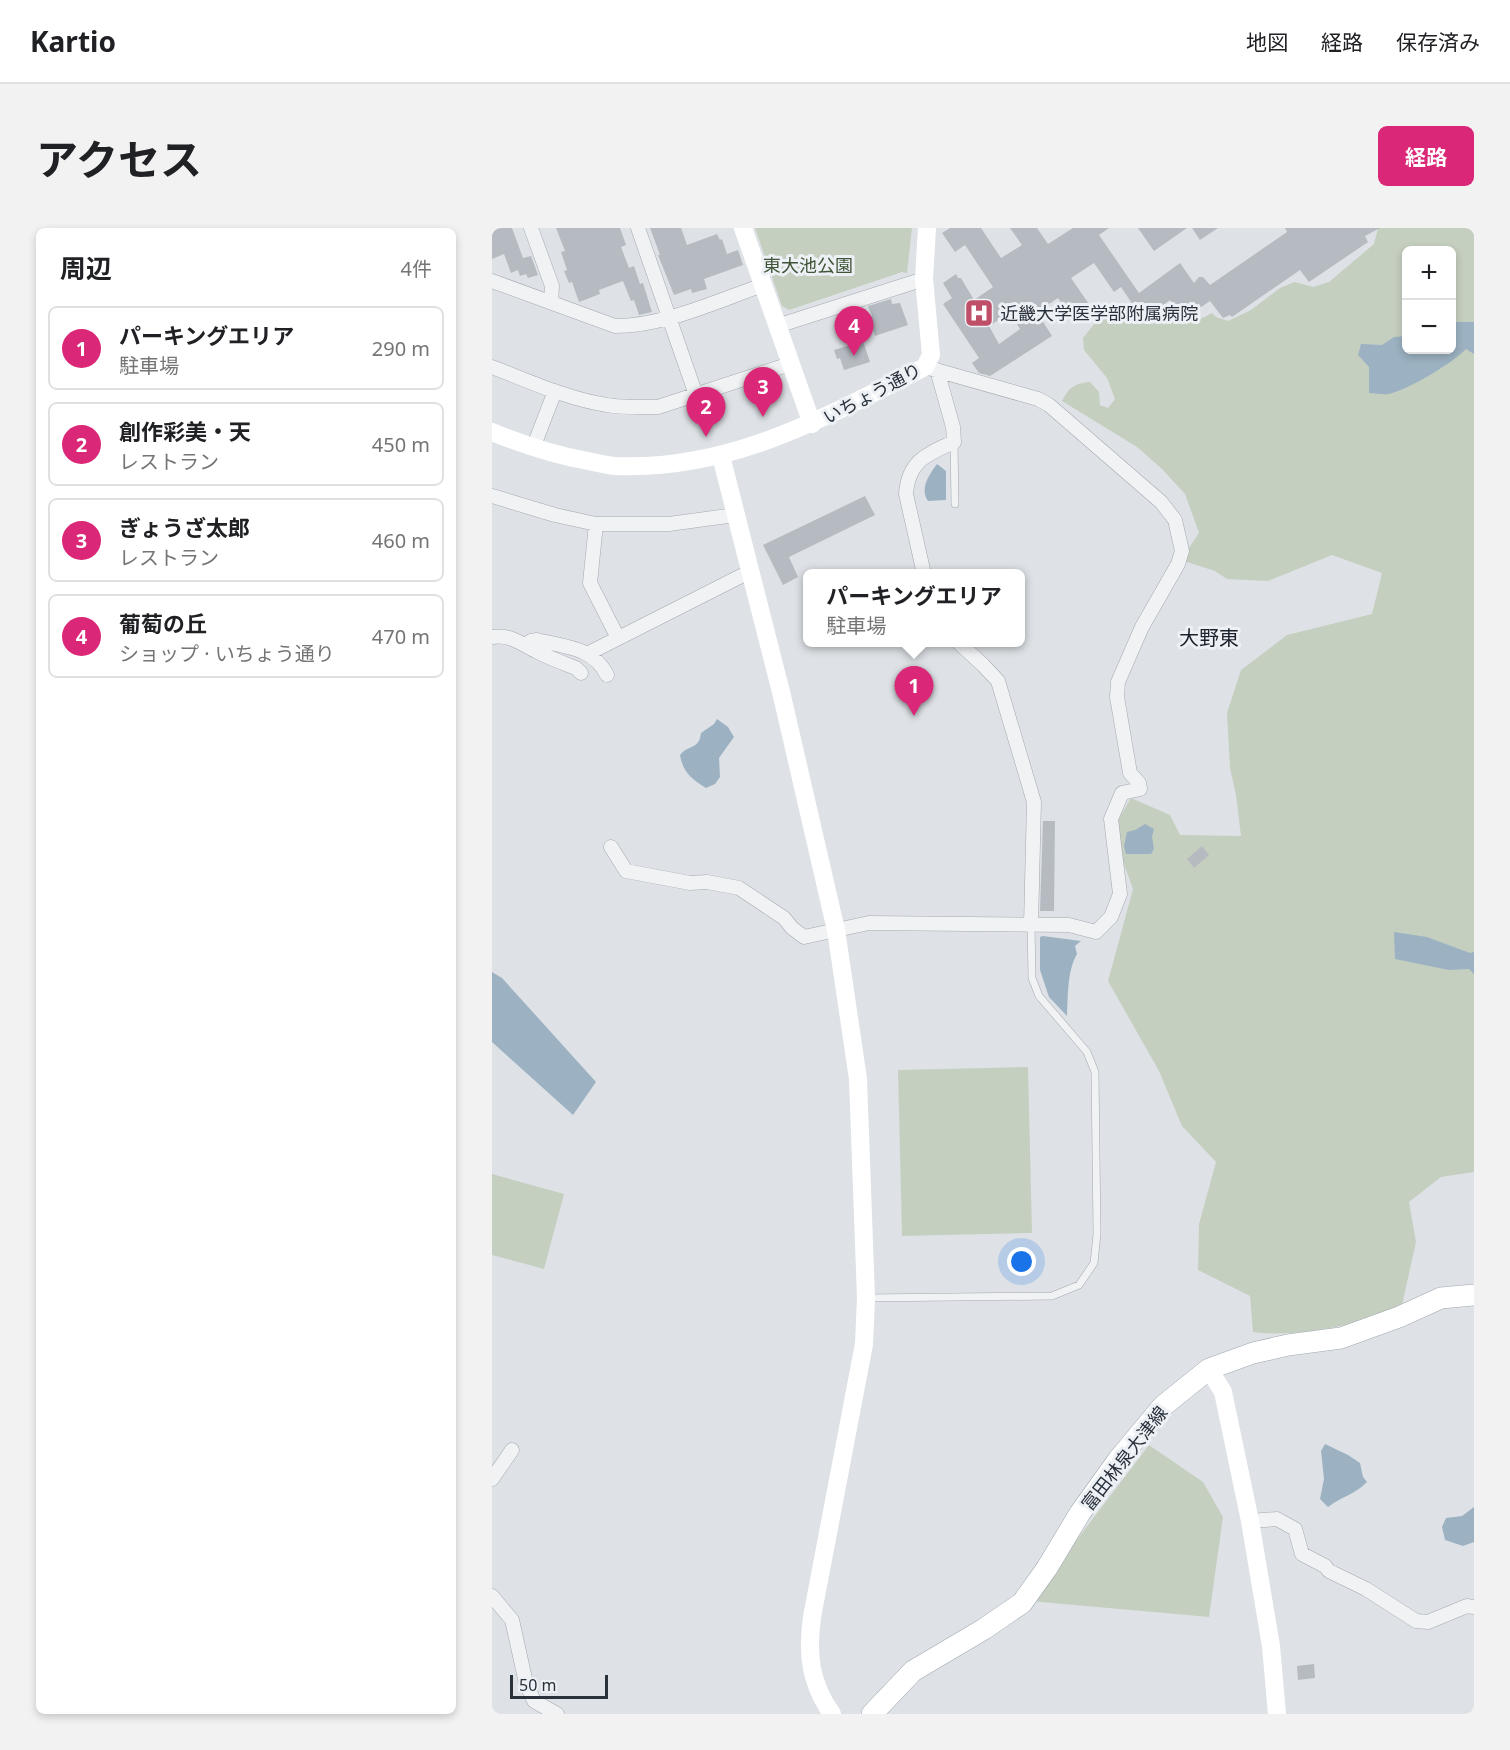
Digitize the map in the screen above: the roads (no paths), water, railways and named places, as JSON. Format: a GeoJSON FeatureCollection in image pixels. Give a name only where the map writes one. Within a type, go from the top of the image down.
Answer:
{"type":"FeatureCollection","features":[{"type":"Feature","properties":{"kind":"main road","name":"富田林泉大津線"},"geometry":{"type":"LineString","coordinates":[[872,1714],[913,1671],[984,1629],[1022,1603],[1118,1460],[1163,1406],[1209,1370],[1253,1353],[1288,1345],[1341,1338],[1441,1298],[1474,1295]]}},
{"type":"Feature","properties":{"kind":"street"},"geometry":{"type":"LineString","coordinates":[[531,228],[552,286],[551,302]]}},
{"type":"Feature","properties":{"kind":"street"},"geometry":{"type":"LineString","coordinates":[[638,228],[696,395]]}},
{"type":"Feature","properties":{"kind":"street"},"geometry":{"type":"LineString","coordinates":[[743,228],[812,424]]}},
{"type":"Feature","properties":{"kind":"street","name":"いちょう通り"},"geometry":{"type":"LineString","coordinates":[[492,432],[556,455],[614,466],[668,465],[721,456],[812,424],[931,369],[932,355],[924,279],[927,228]]}},
{"type":"Feature","properties":{"kind":"street"},"geometry":{"type":"LineString","coordinates":[[777,326],[924,279]]}},
{"type":"Feature","properties":{"kind":"street"},"geometry":{"type":"LineString","coordinates":[[492,281],[615,326],[633,326],[669,317],[763,285]]}},
{"type":"Feature","properties":{"kind":"street"},"geometry":{"type":"LineString","coordinates":[[492,367],[555,391],[607,406],[658,407],[790,364]]}},
{"type":"Feature","properties":{"kind":"street"},"geometry":{"type":"LineString","coordinates":[[923,569],[906,494],[908,479],[915,465],[927,454],[954,442],[953,426],[931,369]]}},
{"type":"Feature","properties":{"kind":"street"},"geometry":{"type":"LineString","coordinates":[[611,847],[626,871],[690,883],[706,882],[739,888],[784,918],[804,937],[869,924],[1070,925],[1096,932],[1105,925],[1120,894],[1111,819],[1122,794],[1140,789],[1139,783],[1130,773],[1117,697],[1118,682],[1142,627],[1178,564],[1182,551],[1175,520],[1161,502],[1050,405],[1038,399],[931,369]]}},
{"type":"Feature","properties":{"kind":"street"},"geometry":{"type":"LineString","coordinates":[[533,448],[555,391]]}},
{"type":"Feature","properties":{"kind":"street"},"geometry":{"type":"LineString","coordinates":[[721,456],[782,696],[836,930],[858,1079],[866,1298],[864,1344],[808,1645],[810,1664],[817,1686],[832,1714]]}},
{"type":"Feature","properties":{"kind":"street"},"geometry":{"type":"LineString","coordinates":[[492,496],[555,515],[596,524],[669,524],[735,515]]}},
{"type":"Feature","properties":{"kind":"street"},"geometry":{"type":"LineString","coordinates":[[596,524],[590,583],[618,638]]}},
{"type":"Feature","properties":{"kind":"street"},"geometry":{"type":"LineString","coordinates":[[589,653],[749,572]]}},
{"type":"Feature","properties":{"kind":"street"},"geometry":{"type":"LineString","coordinates":[[492,637],[508,637],[576,668],[581,673]]}},
{"type":"Feature","properties":{"kind":"street"},"geometry":{"type":"LineString","coordinates":[[527,645],[537,640],[589,653],[601,663],[607,675]]}},
{"type":"Feature","properties":{"kind":"street"},"geometry":{"type":"LineString","coordinates":[[963,647],[998,681],[1034,802],[1031,925]]}},
{"type":"Feature","properties":{"kind":"street"},"geometry":{"type":"LineString","coordinates":[[1209,1370],[1223,1392],[1250,1521],[1271,1646],[1277,1714]]}},
{"type":"Feature","properties":{"kind":"street"},"geometry":{"type":"LineString","coordinates":[[492,1479],[512,1450]]}},
{"type":"Feature","properties":{"kind":"street"},"geometry":{"type":"LineString","coordinates":[[1250,1521],[1277,1519],[1295,1529],[1302,1554],[1329,1571],[1366,1589],[1416,1621],[1428,1622],[1467,1606],[1474,1607]]}},
{"type":"Feature","properties":{"kind":"street"},"geometry":{"type":"LineString","coordinates":[[492,1596],[512,1620],[526,1683],[534,1701],[557,1714]]}},
{"type":"Feature","properties":{"kind":"lane"},"geometry":{"type":"LineString","coordinates":[[954,442],[955,504]]}},
{"type":"Feature","properties":{"kind":"lane"},"geometry":{"type":"LineString","coordinates":[[866,1298],[1052,1296],[1078,1285],[1094,1263],[1097,1234],[1095,1072],[1087,1052],[1039,996],[1032,978],[1031,925]]}},
{"type":"Feature","properties":{"kind":"water"},"geometry":{"type":"Polygon","coordinates":[[[1456,322],[1474,322],[1474,354],[1466,349],[1429,376],[1396,392],[1369,393],[1369,367],[1358,355],[1361,344],[1382,345],[1394,337],[1402,336],[1402,354],[1456,354],[1456,322]]]}},
{"type":"Feature","properties":{"kind":"water"},"geometry":{"type":"Polygon","coordinates":[[[937,464],[946,471],[946,500],[928,501],[925,486],[937,464]]]}},
{"type":"Feature","properties":{"kind":"water"},"geometry":{"type":"Polygon","coordinates":[[[717,719],[728,727],[734,737],[719,758],[720,777],[715,784],[706,788],[689,775],[680,755],[696,745],[701,733],[717,719]]]}},
{"type":"Feature","properties":{"kind":"water"},"geometry":{"type":"Polygon","coordinates":[[[1145,824],[1154,829],[1152,837],[1154,849],[1151,854],[1126,854],[1124,846],[1127,832],[1145,824]]]}},
{"type":"Feature","properties":{"kind":"water"},"geometry":{"type":"Polygon","coordinates":[[[1394,932],[1427,937],[1470,953],[1474,952],[1474,974],[1469,969],[1449,970],[1395,959],[1394,932]]]}},
{"type":"Feature","properties":{"kind":"water"},"geometry":{"type":"Polygon","coordinates":[[[1040,937],[1081,941],[1075,946],[1077,954],[1070,976],[1067,1016],[1049,997],[1040,970],[1040,937]]]}},
{"type":"Feature","properties":{"kind":"water"},"geometry":{"type":"Polygon","coordinates":[[[492,972],[502,978],[596,1082],[573,1115],[492,1042],[492,972]]]}},
{"type":"Feature","properties":{"kind":"water"},"geometry":{"type":"Polygon","coordinates":[[[1325,1444],[1360,1463],[1363,1477],[1367,1482],[1358,1490],[1328,1507],[1320,1499],[1324,1479],[1321,1451],[1325,1444]]]}},
{"type":"Feature","properties":{"kind":"water"},"geometry":{"type":"Polygon","coordinates":[[[1474,1507],[1474,1542],[1463,1546],[1445,1540],[1442,1527],[1446,1518],[1462,1516],[1474,1507]]]}},
{"type":"Feature","properties":{"kind":"place","name":"近畿大学医学部附属病院"},"geometry":{"type":"Point","coordinates":[979,313]}},
{"type":"Feature","properties":{"kind":"place","name":"葡萄の丘"},"geometry":{"type":"Point","coordinates":[854,356]}},
{"type":"Feature","properties":{"kind":"place","name":"ぎょうざ太郎"},"geometry":{"type":"Point","coordinates":[763,417]}},
{"type":"Feature","properties":{"kind":"place","name":"創作彩美・天"},"geometry":{"type":"Point","coordinates":[706,437]}},
{"type":"Feature","properties":{"kind":"place","name":"パーキングエリア"},"geometry":{"type":"Point","coordinates":[914,716]}},
{"type":"Feature","properties":{"kind":"district","name":"大野東"},"geometry":{"type":"Point","coordinates":[1209,637]}},
{"type":"Feature","properties":{"kind":"park label","name":"東大池公園"},"geometry":{"type":"Point","coordinates":[808,265]}}]}
